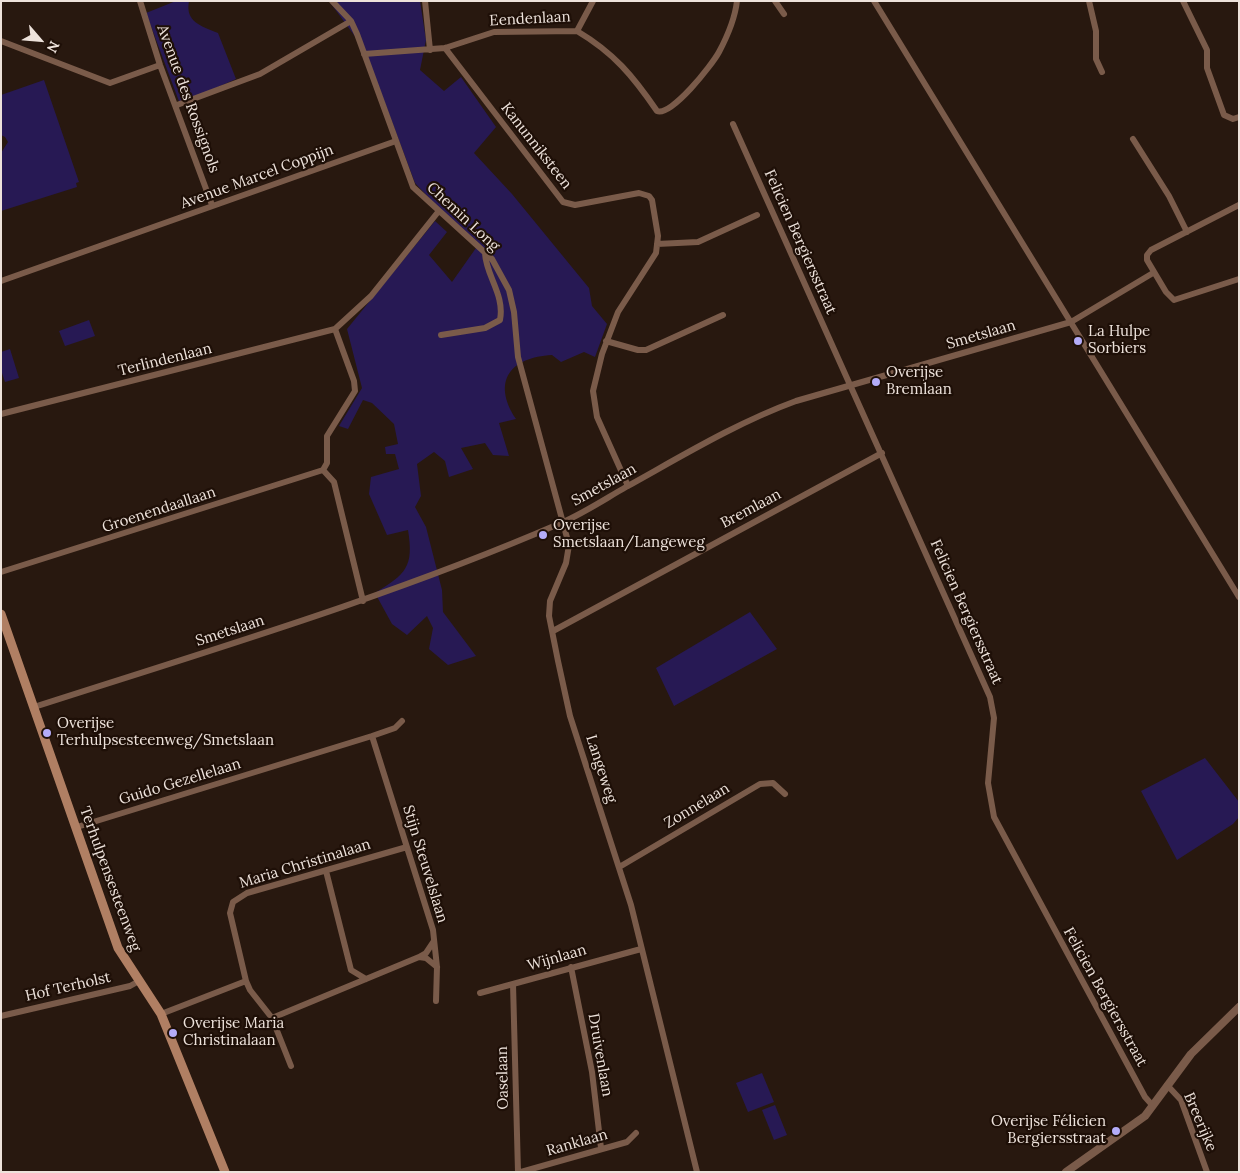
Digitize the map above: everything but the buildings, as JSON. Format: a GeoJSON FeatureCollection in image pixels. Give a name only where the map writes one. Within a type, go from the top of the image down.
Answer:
{"type":"FeatureCollection","features":[{"type":"Feature","properties":{"kind":"main road","name":"Terhulpensesteenweg"},"geometry":{"type":"LineString","coordinates":[[1,615],[118,948],[161,1014],[225,1172]]}},
{"type":"Feature","properties":{"kind":"street","name":"Avenue des Rossignols"},"geometry":{"type":"LineString","coordinates":[[140,1],[160,65],[177,105],[212,205]]}},
{"type":"Feature","properties":{"kind":"street","name":"Chemin Long"},"geometry":{"type":"LineString","coordinates":[[332,1],[351,21],[413,187],[438,212],[486,253],[501,273],[509,290],[514,312],[516,348],[523,375]]}},
{"type":"Feature","properties":{"kind":"street"},"geometry":{"type":"LineString","coordinates":[[425,1],[430,50]]}},
{"type":"Feature","properties":{"kind":"street","name":"Eendenlaan"},"geometry":{"type":"LineString","coordinates":[[364,54],[445,48],[494,32],[577,31],[593,1]]}},
{"type":"Feature","properties":{"kind":"street"},"geometry":{"type":"LineString","coordinates":[[577,31],[605,49],[621,64],[657,111],[662,113],[680,100],[712,63],[724,43],[737,1]]}},
{"type":"Feature","properties":{"kind":"street"},"geometry":{"type":"LineString","coordinates":[[775,1],[784,14]]}},
{"type":"Feature","properties":{"kind":"street"},"geometry":{"type":"LineString","coordinates":[[874,1],[1239,597]]}},
{"type":"Feature","properties":{"kind":"street"},"geometry":{"type":"LineString","coordinates":[[1089,1],[1096,32],[1096,59],[1102,72]]}},
{"type":"Feature","properties":{"kind":"street"},"geometry":{"type":"LineString","coordinates":[[1183,1],[1207,50],[1207,68],[1224,115],[1233,119],[1239,117]]}},
{"type":"Feature","properties":{"kind":"street"},"geometry":{"type":"LineString","coordinates":[[177,105],[260,74],[351,21]]}},
{"type":"Feature","properties":{"kind":"street"},"geometry":{"type":"LineString","coordinates":[[1,40],[110,82],[160,65]]}},
{"type":"Feature","properties":{"kind":"street","name":"Kanunniksteen"},"geometry":{"type":"LineString","coordinates":[[445,48],[560,199],[575,205],[645,194],[652,200],[658,236],[652,262],[625,299],[606,341],[595,376],[594,406],[628,486]]}},
{"type":"Feature","properties":{"kind":"street","name":"Felicien Bergiersstraat"},"geometry":{"type":"LineString","coordinates":[[733,124],[990,697],[994,718],[988,784],[994,817],[1145,1097],[1153,1106]]}},
{"type":"Feature","properties":{"kind":"street"},"geometry":{"type":"LineString","coordinates":[[1133,139],[1169,196],[1187,232]]}},
{"type":"Feature","properties":{"kind":"street","name":"Avenue Marcel Coppijn"},"geometry":{"type":"LineString","coordinates":[[1,281],[396,141]]}},
{"type":"Feature","properties":{"kind":"street"},"geometry":{"type":"LineString","coordinates":[[1239,205],[1151,250],[1147,255],[1153,273],[1174,300],[1239,279]]}},
{"type":"Feature","properties":{"kind":"street"},"geometry":{"type":"LineString","coordinates":[[363,602],[334,482],[323,470],[327,463],[327,436],[355,391],[354,381],[335,329],[371,296],[438,212]]}},
{"type":"Feature","properties":{"kind":"street"},"geometry":{"type":"LineString","coordinates":[[657,244],[698,242],[757,215]]}},
{"type":"Feature","properties":{"kind":"street"},"geometry":{"type":"LineString","coordinates":[[441,335],[485,328],[500,320],[498,293],[486,261],[486,253]]}},
{"type":"Feature","properties":{"kind":"street","name":"Smetslaan"},"geometry":{"type":"LineString","coordinates":[[34,707],[363,602],[564,522],[763,413],[851,385],[1071,322],[1153,273]]}},
{"type":"Feature","properties":{"kind":"street"},"geometry":{"type":"LineString","coordinates":[[606,341],[638,350],[646,350],[723,315]]}},
{"type":"Feature","properties":{"kind":"street","name":"Terlindenlaan"},"geometry":{"type":"LineString","coordinates":[[1,414],[335,329]]}},
{"type":"Feature","properties":{"kind":"street","name":"Langeweg"},"geometry":{"type":"LineString","coordinates":[[523,375],[564,522],[568,553],[550,602],[549,616],[570,716],[620,866],[697,1172]]}},
{"type":"Feature","properties":{"kind":"street","name":"Bremlaan"},"geometry":{"type":"LineString","coordinates":[[553,631],[882,453]]}},
{"type":"Feature","properties":{"kind":"street","name":"Groenendaallaan"},"geometry":{"type":"LineString","coordinates":[[1,572],[323,470]]}},
{"type":"Feature","properties":{"kind":"street","name":"Guido Gezellelaan"},"geometry":{"type":"LineString","coordinates":[[77,827],[372,736],[395,728],[402,721]]}},
{"type":"Feature","properties":{"kind":"street","name":"Stijn Steuvelslaan"},"geometry":{"type":"LineString","coordinates":[[372,736],[434,941],[437,967],[436,1001]]}},
{"type":"Feature","properties":{"kind":"street","name":"Zonnelaan"},"geometry":{"type":"LineString","coordinates":[[620,866],[760,784],[773,783],[785,794]]}},
{"type":"Feature","properties":{"kind":"street","name":"Maria Christinalaan"},"geometry":{"type":"LineString","coordinates":[[290,1066],[272,1018],[250,990],[246,981],[230,913],[233,902],[247,893],[407,847]]}},
{"type":"Feature","properties":{"kind":"street"},"geometry":{"type":"LineString","coordinates":[[326,871],[352,970],[346,987]]}},
{"type":"Feature","properties":{"kind":"street"},"geometry":{"type":"LineString","coordinates":[[272,1018],[419,957],[431,947],[434,941]]}},
{"type":"Feature","properties":{"kind":"street","name":"Wijnlaan"},"geometry":{"type":"LineString","coordinates":[[480,993],[641,949]]}},
{"type":"Feature","properties":{"kind":"street"},"geometry":{"type":"LineString","coordinates":[[419,957],[426,958],[437,967]]}},
{"type":"Feature","properties":{"kind":"street","name":"Druivenlaan"},"geometry":{"type":"LineString","coordinates":[[570,967],[592,1072],[601,1148]]}},
{"type":"Feature","properties":{"kind":"street"},"geometry":{"type":"LineString","coordinates":[[352,970],[366,979]]}},
{"type":"Feature","properties":{"kind":"street","name":"Hof Terholst"},"geometry":{"type":"LineString","coordinates":[[1,1016],[130,986],[139,981]]}},
{"type":"Feature","properties":{"kind":"street"},"geometry":{"type":"LineString","coordinates":[[161,1014],[246,981]]}},
{"type":"Feature","properties":{"kind":"street","name":"Oaselaan"},"geometry":{"type":"LineString","coordinates":[[513,984],[519,1172]]}},
{"type":"Feature","properties":{"kind":"street"},"geometry":{"type":"LineString","coordinates":[[1066,1172],[1137,1122],[1153,1106],[1190,1054],[1239,1007]]}},
{"type":"Feature","properties":{"kind":"street","name":"Breerijke"},"geometry":{"type":"LineString","coordinates":[[1167,1085],[1181,1100],[1207,1172]]}},
{"type":"Feature","properties":{"kind":"street","name":"Ranklaan"},"geometry":{"type":"LineString","coordinates":[[519,1172],[627,1142],[636,1132]]}},
{"type":"Feature","properties":{"kind":"shaded area"},"geometry":{"type":"Polygon","coordinates":[[[176,1],[189,1],[189,14],[192,19],[218,33],[236,79],[180,104],[146,13],[176,1]]]}},
{"type":"Feature","properties":{"kind":"shaded area"},"geometry":{"type":"Polygon","coordinates":[[[329,1],[420,1],[426,40],[420,70],[444,91],[461,77],[496,127],[474,153],[512,194],[589,288],[592,306],[607,324],[595,357],[584,352],[561,362],[552,355],[538,357],[516,366],[509,374],[505,393],[516,419],[499,423],[509,456],[493,455],[485,443],[461,448],[473,469],[449,477],[445,461],[434,452],[417,464],[421,496],[415,507],[426,527],[442,590],[443,612],[476,656],[448,665],[429,649],[433,628],[427,616],[407,635],[392,624],[375,593],[401,574],[410,553],[408,530],[387,535],[369,494],[371,477],[399,469],[395,454],[386,454],[385,447],[398,444],[394,424],[372,403],[363,400],[348,429],[339,426],[362,388],[347,329],[435,221],[447,232],[429,255],[452,282],[476,248],[415,183],[365,50],[329,1]]]}},
{"type":"Feature","properties":{"kind":"shaded area"},"geometry":{"type":"Polygon","coordinates":[[[44,80],[79,182],[76,183],[77,187],[1,211],[1,153],[8,142],[1,135],[1,95],[44,80]]]}},
{"type":"Feature","properties":{"kind":"shaded area"},"geometry":{"type":"Polygon","coordinates":[[[89,320],[95,336],[65,346],[59,331],[89,320]]]}},
{"type":"Feature","properties":{"kind":"shaded area"},"geometry":{"type":"Polygon","coordinates":[[[10,349],[19,378],[5,382],[1,370],[1,352],[10,349]]]}},
{"type":"Feature","properties":{"kind":"shaded area"},"geometry":{"type":"Polygon","coordinates":[[[750,612],[777,649],[674,706],[656,668],[750,612]]]}},
{"type":"Feature","properties":{"kind":"shaded area"},"geometry":{"type":"Polygon","coordinates":[[[1205,758],[1239,802],[1239,817],[1233,824],[1177,860],[1141,791],[1205,758]]]}},
{"type":"Feature","properties":{"kind":"shaded area"},"geometry":{"type":"Polygon","coordinates":[[[762,1073],[774,1102],[748,1112],[736,1083],[762,1073]]]}},
{"type":"Feature","properties":{"kind":"shaded area"},"geometry":{"type":"Polygon","coordinates":[[[775,1105],[787,1135],[774,1140],[762,1110],[775,1105]]]}},
{"type":"Feature","properties":{"kind":"place","name":"La Hulpe Sorbiers"},"geometry":{"type":"Point","coordinates":[1078,341]}},
{"type":"Feature","properties":{"kind":"place","name":"Overijse Bremlaan"},"geometry":{"type":"Point","coordinates":[876,382]}},
{"type":"Feature","properties":{"kind":"place","name":"Overijse Smetslaan/Langeweg"},"geometry":{"type":"Point","coordinates":[543,535]}},
{"type":"Feature","properties":{"kind":"place","name":"Overijse Terhulpsesteenweg/Smetslaan"},"geometry":{"type":"Point","coordinates":[47,733]}},
{"type":"Feature","properties":{"kind":"place","name":"Overijse Maria Christinalaan"},"geometry":{"type":"Point","coordinates":[173,1033]}},
{"type":"Feature","properties":{"kind":"place","name":"Overijse Félicien Bergiersstraat"},"geometry":{"type":"Point","coordinates":[1116,1131]}}]}
